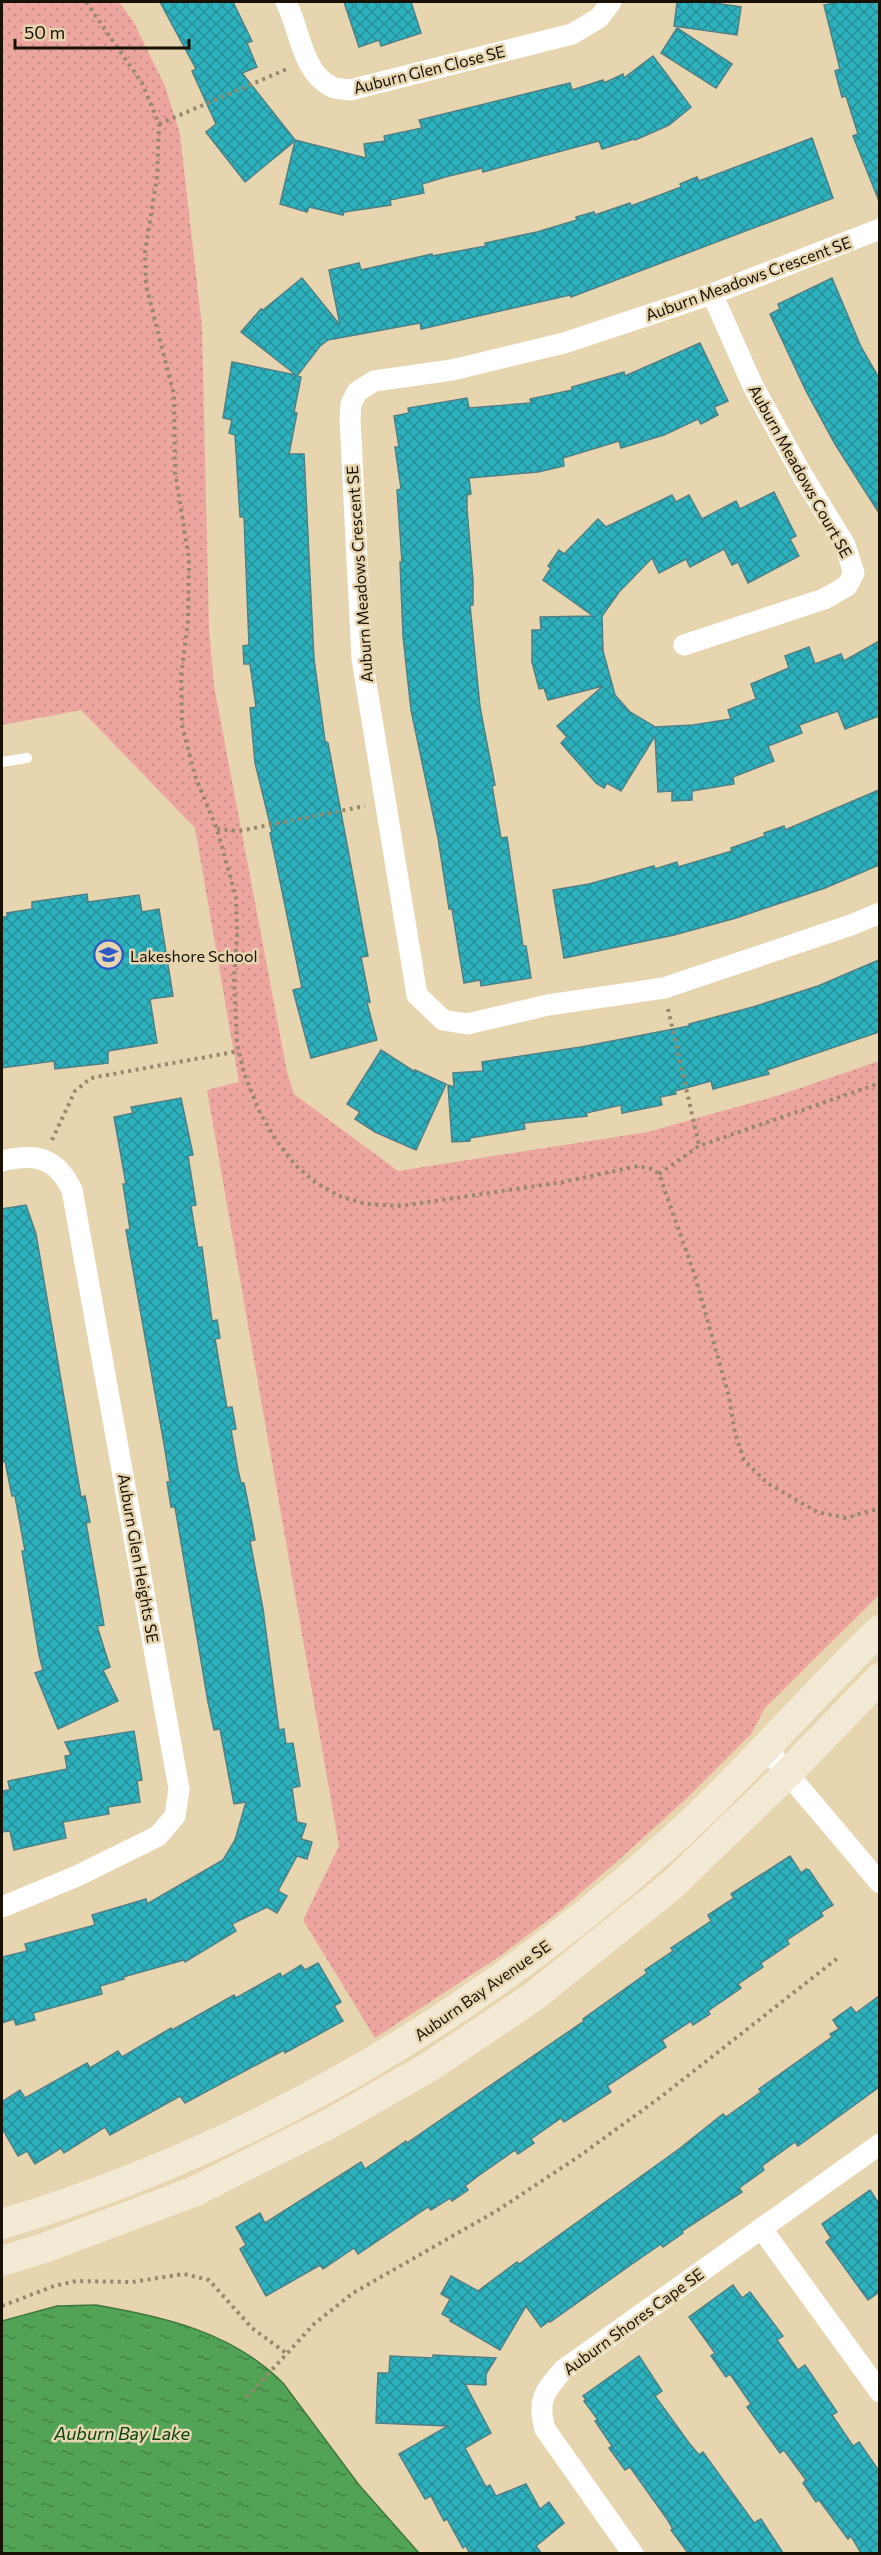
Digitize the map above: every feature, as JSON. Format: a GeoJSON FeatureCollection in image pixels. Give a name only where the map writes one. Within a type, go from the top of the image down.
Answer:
{"type":"FeatureCollection","features":[{"type":"Feature","properties":{"kind":"street","name":"Auburn Glen Close SE"},"geometry":{"type":"LineString","coordinates":[[286,2],[308,62],[318,76],[332,87],[350,90],[572,34],[599,18],[611,2]]}},
{"type":"Feature","properties":{"kind":"street","name":"Auburn Meadows Crescent SE"},"geometry":{"type":"LineString","coordinates":[[879,229],[712,294],[525,354],[441,372],[379,380],[366,385],[357,392],[350,411],[350,451],[362,659],[417,995],[443,1020],[467,1023],[548,1005],[664,988],[851,925],[879,912]]}},
{"type":"Feature","properties":{"kind":"street","name":"Auburn Meadows Court SE"},"geometry":{"type":"LineString","coordinates":[[684,645],[824,599],[848,586],[855,573],[845,545],[796,466],[753,386],[712,294]]}},
{"type":"Feature","properties":{"kind":"street"},"geometry":{"type":"LineString","coordinates":[[2,1161],[34,1156],[43,1160]]}},
{"type":"Feature","properties":{"kind":"street","name":"Auburn Glen Heights SE"},"geometry":{"type":"LineString","coordinates":[[2,1907],[148,1843],[167,1828],[175,1816],[179,1800],[130,1504],[72,1190],[65,1175],[53,1164],[43,1160]]}},
{"type":"Feature","properties":{"kind":"street","name":"Auburn Bay Avenue SE"},"geometry":{"type":"LineString","coordinates":[[2,2223],[48,2210],[177,2161],[338,2083],[417,2036],[504,1977],[568,1929],[669,1844],[766,1748],[841,1667],[879,1630]]}},
{"type":"Feature","properties":{"kind":"street","name":"Auburn Bay Avenue SE"},"geometry":{"type":"LineString","coordinates":[[2,2261],[44,2248],[193,2192],[332,2123],[429,2067],[533,1997],[672,1885],[788,1773],[879,1678]]}},
{"type":"Feature","properties":{"kind":"street"},"geometry":{"type":"LineString","coordinates":[[766,1748],[879,1883]]}},
{"type":"Feature","properties":{"kind":"street","name":"Auburn Shores Cape SE"},"geometry":{"type":"LineString","coordinates":[[633,2553],[545,2429],[541,2412],[543,2397],[549,2386],[563,2370],[879,2144]]}},
{"type":"Feature","properties":{"kind":"street"},"geometry":{"type":"LineString","coordinates":[[761,2228],[879,2392]]}},
{"type":"Feature","properties":{"kind":"lane"},"geometry":{"type":"LineString","coordinates":[[2,762],[27,758]]}},
{"type":"Feature","properties":{"kind":"path"},"geometry":{"type":"LineString","coordinates":[[86,2],[142,83],[159,123],[157,177],[145,252],[146,285],[174,395],[175,472],[189,559],[188,621],[181,676],[182,724],[195,776],[217,829],[236,897],[235,1014],[239,1051],[244,1073],[260,1113],[276,1140],[295,1165],[315,1182],[339,1196],[366,1204],[401,1206],[563,1182],[638,1166],[652,1169],[659,1174],[695,1276],[744,1460],[767,1483],[817,1512],[846,1518],[879,1508]]}},
{"type":"Feature","properties":{"kind":"path"},"geometry":{"type":"LineString","coordinates":[[159,123],[285,69],[308,62]]}},
{"type":"Feature","properties":{"kind":"path"},"geometry":{"type":"LineString","coordinates":[[217,829],[239,831],[386,802]]}},
{"type":"Feature","properties":{"kind":"path"},"geometry":{"type":"LineString","coordinates":[[664,988],[699,1146]]}},
{"type":"Feature","properties":{"kind":"path"},"geometry":{"type":"LineString","coordinates":[[43,1160],[75,1091],[91,1077],[239,1051]]}},
{"type":"Feature","properties":{"kind":"path"},"geometry":{"type":"LineString","coordinates":[[659,1174],[699,1146],[879,1083]]}},
{"type":"Feature","properties":{"kind":"path"},"geometry":{"type":"LineString","coordinates":[[247,2397],[314,2324],[353,2293],[498,2210],[578,2157],[662,2096],[838,1958]]}},
{"type":"Feature","properties":{"kind":"path"},"geometry":{"type":"LineString","coordinates":[[2,2306],[54,2286],[76,2281],[132,2283],[184,2274],[209,2280],[252,2328],[286,2353]]}},
{"type":"Feature","properties":{"kind":"shaded area"},"geometry":{"type":"Polygon","coordinates":[[[2,2],[119,2],[133,21],[165,86],[180,134],[202,327],[209,629],[214,686],[287,1072],[294,1094],[398,1171],[648,1132],[783,1094],[879,1061],[879,1595],[765,1708],[751,1734],[686,1799],[623,1856],[561,1910],[500,1956],[375,2038],[303,1920],[339,1846],[207,1090],[239,1082],[195,828],[81,710],[2,725],[2,2]]]}},
{"type":"Feature","properties":{"kind":"water","name":"Auburn Bay Lake"},"geometry":{"type":"Polygon","coordinates":[[[96,2305],[147,2315],[196,2329],[220,2339],[263,2365],[283,2383],[359,2485],[419,2553],[2,2553],[2,2321],[57,2306],[96,2305]]]}},
{"type":"Feature","properties":{"kind":"building"},"geometry":{"type":"Polygon","coordinates":[[[160,2],[233,2],[252,41],[247,43],[257,67],[242,73],[295,140],[366,158],[364,144],[385,141],[384,136],[422,128],[419,120],[570,83],[572,90],[603,80],[604,83],[623,74],[624,78],[653,56],[691,107],[669,125],[635,140],[602,149],[599,141],[483,172],[482,168],[445,177],[422,184],[424,193],[390,200],[391,205],[344,212],[343,215],[309,207],[307,212],[280,204],[295,141],[245,182],[206,132],[216,124],[192,71],[196,69],[160,2]]]}},
{"type":"Feature","properties":{"kind":"building"},"geometry":{"type":"Polygon","coordinates":[[[344,2],[411,2],[421,33],[381,46],[379,40],[359,47],[344,2]]]}},
{"type":"Feature","properties":{"kind":"building"},"geometry":{"type":"Polygon","coordinates":[[[677,2],[708,2],[741,7],[737,35],[674,26],[677,2]]]}},
{"type":"Feature","properties":{"kind":"building"},"geometry":{"type":"Polygon","coordinates":[[[839,2],[879,2],[879,201],[853,136],[858,134],[846,96],[842,97],[835,71],[840,69],[824,5],[839,2]]]}},
{"type":"Feature","properties":{"kind":"building"},"geometry":{"type":"Polygon","coordinates":[[[677,28],[732,64],[716,88],[661,53],[677,28]]]}},
{"type":"Feature","properties":{"kind":"building"},"geometry":{"type":"Polygon","coordinates":[[[812,138],[833,198],[571,297],[570,295],[421,329],[420,323],[328,340],[320,346],[297,376],[301,377],[289,454],[304,454],[314,659],[325,741],[328,743],[368,956],[361,957],[370,1002],[367,1003],[377,1040],[311,1058],[293,990],[302,988],[270,833],[272,832],[255,763],[250,708],[256,707],[250,664],[244,664],[243,646],[249,645],[244,517],[240,517],[235,435],[229,433],[232,420],[223,418],[232,362],[296,375],[241,332],[261,309],[263,310],[302,278],[340,325],[329,270],[359,263],[361,270],[432,254],[432,256],[486,246],[485,243],[537,232],[577,220],[576,217],[594,212],[595,215],[630,203],[631,206],[681,187],[680,184],[697,177],[699,181],[812,138]]]}},
{"type":"Feature","properties":{"kind":"building"},"geometry":{"type":"Polygon","coordinates":[[[832,278],[861,347],[879,378],[879,513],[835,444],[806,391],[770,314],[780,309],[778,304],[832,278]]]}},
{"type":"Feature","properties":{"kind":"building"},"geometry":{"type":"Polygon","coordinates":[[[700,343],[728,401],[714,407],[718,415],[701,424],[698,419],[664,435],[621,448],[619,441],[563,458],[564,466],[538,472],[469,478],[471,494],[467,495],[467,509],[473,581],[473,605],[470,605],[480,707],[495,785],[492,786],[501,838],[507,837],[523,946],[526,946],[531,978],[481,986],[480,980],[464,983],[452,909],[449,909],[438,838],[411,710],[403,636],[400,562],[402,562],[397,490],[401,489],[395,447],[399,447],[394,416],[409,413],[408,408],[467,398],[469,408],[531,403],[530,399],[572,390],[572,387],[624,372],[625,376],[700,343]]]}},
{"type":"Feature","properties":{"kind":"building"},"geometry":{"type":"Polygon","coordinates":[[[774,492],[796,536],[790,539],[799,556],[748,583],[738,562],[732,565],[724,549],[690,567],[686,559],[659,573],[652,558],[619,592],[602,616],[603,651],[615,695],[630,712],[655,727],[693,725],[731,719],[728,710],[756,699],[751,684],[789,668],[785,656],[809,647],[815,664],[841,654],[844,661],[879,641],[879,716],[845,729],[838,711],[799,725],[802,733],[768,746],[774,761],[733,777],[734,784],[692,791],[692,800],[672,801],[672,791],[658,792],[655,736],[621,791],[607,783],[604,788],[596,783],[561,743],[567,737],[557,726],[603,686],[548,700],[544,688],[539,689],[532,662],[532,630],[541,630],[540,617],[593,616],[543,580],[551,568],[548,566],[559,550],[564,554],[598,519],[606,527],[672,495],[676,502],[689,495],[702,519],[736,501],[740,509],[774,492]]]}},
{"type":"Feature","properties":{"kind":"building"},"geometry":{"type":"Polygon","coordinates":[[[879,790],[879,865],[825,888],[736,918],[674,935],[564,958],[553,890],[589,884],[654,866],[655,869],[677,862],[678,867],[732,851],[731,848],[765,836],[764,833],[784,826],[785,830],[879,790]]]}},
{"type":"Feature","properties":{"kind":"building"},"geometry":{"type":"Polygon","coordinates":[[[87,894],[88,902],[139,895],[142,912],[159,909],[173,996],[150,999],[157,1043],[108,1051],[108,1063],[55,1069],[54,1061],[2,1068],[2,917],[7,917],[7,913],[32,909],[32,902],[87,894]]]}},
{"type":"Feature","properties":{"kind":"building"},"geometry":{"type":"Polygon","coordinates":[[[879,960],[879,1032],[767,1070],[769,1074],[713,1089],[711,1081],[675,1091],[676,1094],[660,1097],[662,1105],[622,1113],[621,1105],[586,1113],[587,1116],[524,1123],[525,1129],[470,1138],[470,1141],[452,1142],[448,1085],[454,1087],[453,1073],[483,1071],[482,1062],[581,1047],[689,1026],[689,1024],[818,986],[879,960]]]}},
{"type":"Feature","properties":{"kind":"building"},"geometry":{"type":"Polygon","coordinates":[[[381,1050],[415,1072],[415,1070],[446,1084],[416,1150],[375,1132],[355,1119],[360,1112],[347,1104],[381,1050]]]}},
{"type":"Feature","properties":{"kind":"building"},"geometry":{"type":"Polygon","coordinates":[[[181,1098],[193,1155],[188,1156],[196,1205],[191,1206],[198,1248],[202,1247],[212,1321],[217,1320],[220,1338],[215,1339],[227,1408],[232,1407],[236,1429],[231,1430],[255,1540],[250,1541],[263,1609],[279,1730],[284,1729],[286,1744],[293,1743],[300,1786],[292,1788],[297,1822],[306,1824],[301,1839],[312,1842],[307,1859],[297,1856],[278,1891],[287,1896],[277,1913],[267,1907],[232,1924],[236,1931],[185,1962],[184,1960],[123,1977],[124,1979],[100,1986],[102,1994],[33,2013],[35,2020],[16,2025],[14,2019],[2,2023],[2,1957],[27,1951],[25,1944],[95,1925],[92,1915],[146,1899],[147,1904],[223,1860],[235,1840],[246,1802],[234,1804],[220,1729],[214,1730],[208,1702],[175,1507],[171,1507],[164,1444],[126,1230],[130,1229],[123,1184],[126,1184],[114,1117],[133,1113],[131,1107],[181,1098]]]}},
{"type":"Feature","properties":{"kind":"building"},"geometry":{"type":"Polygon","coordinates":[[[26,1205],[36,1234],[81,1497],[85,1496],[90,1522],[86,1523],[104,1625],[97,1626],[110,1667],[103,1670],[118,1701],[58,1729],[35,1673],[43,1670],[22,1551],[25,1551],[15,1496],[12,1496],[5,1461],[2,1462],[2,1209],[26,1205]]]}},
{"type":"Feature","properties":{"kind":"building"},"geometry":{"type":"Polygon","coordinates":[[[134,1731],[142,1780],[137,1781],[140,1802],[108,1807],[109,1814],[63,1822],[66,1838],[14,1850],[10,1831],[2,1832],[2,1791],[10,1790],[8,1781],[67,1769],[65,1756],[71,1755],[65,1742],[134,1731]]]}},
{"type":"Feature","properties":{"kind":"building"},"geometry":{"type":"Polygon","coordinates":[[[790,1856],[801,1873],[806,1869],[809,1870],[833,1905],[821,1912],[823,1916],[787,1940],[789,1944],[761,1963],[763,1967],[738,1984],[741,1988],[708,2011],[710,2014],[693,2025],[691,2021],[662,2040],[666,2047],[607,2086],[611,2092],[564,2122],[561,2118],[531,2139],[534,2143],[518,2154],[515,2150],[478,2176],[465,2186],[468,2190],[452,2201],[450,2198],[431,2210],[428,2207],[358,2254],[354,2248],[323,2269],[320,2265],[266,2296],[240,2249],[246,2245],[236,2227],[260,2213],[265,2223],[361,2162],[365,2169],[406,2141],[407,2143],[584,2021],[583,2019],[647,1973],[645,1970],[673,1951],[671,1948],[711,1921],[708,1915],[734,1898],[731,1894],[790,1856]]]}},
{"type":"Feature","properties":{"kind":"building"},"geometry":{"type":"Polygon","coordinates":[[[318,1963],[341,2002],[334,2006],[343,2021],[185,2103],[180,2096],[110,2135],[105,2127],[64,2153],[61,2148],[35,2164],[27,2151],[18,2156],[2,2128],[2,2102],[20,2090],[25,2098],[87,2063],[90,2068],[118,2051],[122,2057],[234,1995],[236,1998],[280,1973],[282,1977],[301,1965],[305,1970],[318,1963]]]}},
{"type":"Feature","properties":{"kind":"building"},"geometry":{"type":"Polygon","coordinates":[[[879,1996],[879,2087],[798,2146],[795,2142],[762,2166],[764,2170],[739,2188],[742,2192],[682,2231],[683,2233],[663,2247],[661,2244],[541,2327],[526,2306],[500,2350],[442,2314],[450,2299],[441,2294],[451,2276],[478,2291],[679,2149],[723,2114],[726,2117],[761,2092],[759,2089],[832,2037],[830,2034],[839,2029],[833,2020],[851,2007],[856,2013],[879,1996]]]}},
{"type":"Feature","properties":{"kind":"building"},"geometry":{"type":"Polygon","coordinates":[[[870,2190],[879,2204],[879,2292],[868,2300],[826,2242],[831,2238],[822,2224],[870,2190]]]}},
{"type":"Feature","properties":{"kind":"building"},"geometry":{"type":"Polygon","coordinates":[[[733,2285],[742,2298],[750,2292],[783,2336],[777,2340],[798,2370],[805,2365],[837,2412],[832,2415],[853,2446],[859,2442],[879,2471],[879,2553],[861,2553],[851,2536],[848,2539],[819,2500],[816,2502],[803,2483],[806,2480],[784,2450],[780,2453],[747,2407],[751,2404],[730,2374],[726,2377],[711,2356],[715,2353],[689,2317],[733,2285]]]}},
{"type":"Feature","properties":{"kind":"building"},"geometry":{"type":"Polygon","coordinates":[[[433,2355],[496,2358],[486,2374],[486,2385],[465,2384],[491,2433],[465,2448],[486,2487],[490,2485],[496,2496],[526,2484],[540,2509],[549,2502],[564,2523],[536,2546],[541,2553],[484,2553],[469,2552],[466,2546],[463,2548],[447,2519],[444,2521],[431,2496],[425,2499],[399,2454],[448,2426],[376,2423],[378,2373],[389,2373],[390,2356],[433,2358],[433,2355]]]}},
{"type":"Feature","properties":{"kind":"building"},"geometry":{"type":"Polygon","coordinates":[[[639,2356],[662,2391],[655,2396],[689,2443],[699,2455],[703,2452],[754,2523],[761,2519],[783,2553],[688,2553],[630,2467],[625,2470],[609,2448],[612,2446],[595,2421],[598,2420],[584,2401],[586,2400],[583,2396],[639,2356]]]}},
{"type":"Feature","properties":{"kind":"place","name":"Lakeshore School"},"geometry":{"type":"Point","coordinates":[109,955]}}]}
